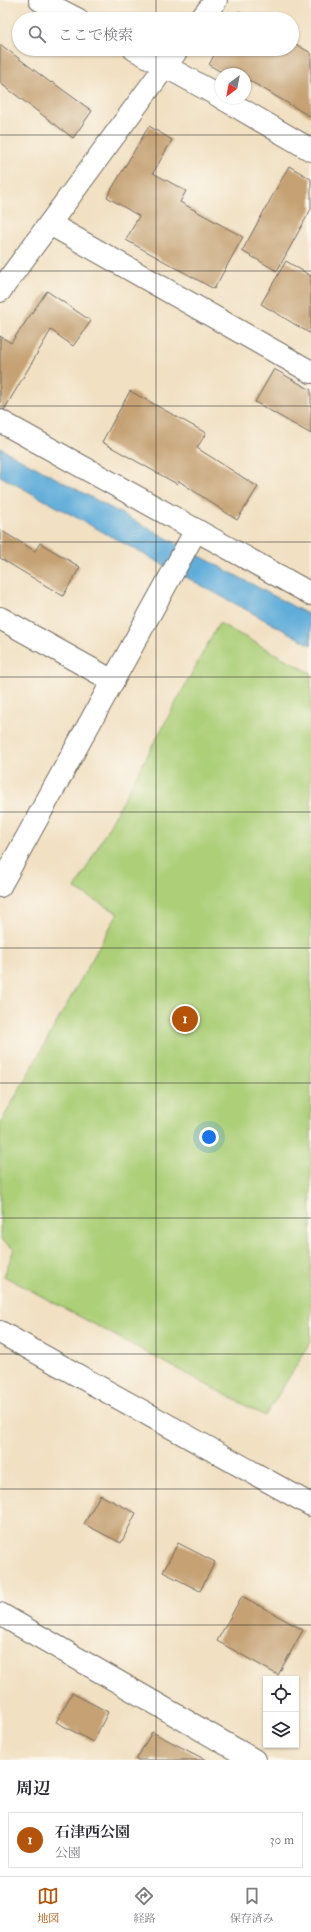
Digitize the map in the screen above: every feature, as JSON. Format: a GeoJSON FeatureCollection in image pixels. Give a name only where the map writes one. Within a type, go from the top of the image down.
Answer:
{"type":"FeatureCollection","features":[{"type":"Feature","properties":{"kind":"street"},"geometry":{"type":"LineString","coordinates":[[40,0],[63,12]]}},
{"type":"Feature","properties":{"kind":"street"},"geometry":{"type":"LineString","coordinates":[[207,12],[216,0]]}},
{"type":"Feature","properties":{"kind":"street"},"geometry":{"type":"LineString","coordinates":[[0,291],[172,57],[215,92]]}},
{"type":"Feature","properties":{"kind":"street"},"geometry":{"type":"LineString","coordinates":[[232,104],[311,150]]}},
{"type":"Feature","properties":{"kind":"street"},"geometry":{"type":"LineString","coordinates":[[50,224],[311,372]]}},
{"type":"Feature","properties":{"kind":"street"},"geometry":{"type":"LineString","coordinates":[[0,421],[193,536],[311,594]]}},
{"type":"Feature","properties":{"kind":"street"},"geometry":{"type":"LineString","coordinates":[[0,886],[7,858],[113,681],[193,536]]}},
{"type":"Feature","properties":{"kind":"street"},"geometry":{"type":"LineString","coordinates":[[0,618],[113,681]]}},
{"type":"Feature","properties":{"kind":"street"},"geometry":{"type":"LineString","coordinates":[[0,1332],[311,1505]]}},
{"type":"Feature","properties":{"kind":"street"},"geometry":{"type":"LineString","coordinates":[[0,1614],[254,1760]]}},
{"type":"Feature","properties":{"kind":"green space"},"geometry":{"type":"Polygon","coordinates":[[[219,623],[311,673],[311,1342],[265,1416],[4,1276],[14,1249],[0,1239],[0,1124],[118,913],[75,889],[219,623]]]}},
{"type":"Feature","properties":{"kind":"water"},"geometry":{"type":"Polygon","coordinates":[[[0,448],[311,616],[311,645],[0,476],[0,448]]]}},
{"type":"Feature","properties":{"kind":"building"},"geometry":{"type":"Polygon","coordinates":[[[0,44],[12,53],[12,56],[16,56],[51,83],[52,82],[92,111],[73,138],[0,83],[0,44]]]}},
{"type":"Feature","properties":{"kind":"building"},"geometry":{"type":"Polygon","coordinates":[[[299,46],[311,53],[311,117],[251,82],[251,68],[215,68],[209,65],[214,56],[299,56],[299,46]]]}},
{"type":"Feature","properties":{"kind":"building"},"geometry":{"type":"Polygon","coordinates":[[[149,126],[172,140],[153,173],[186,191],[180,202],[243,237],[214,289],[126,240],[139,216],[107,197],[149,126]]]}},
{"type":"Feature","properties":{"kind":"building"},"geometry":{"type":"Polygon","coordinates":[[[289,166],[311,179],[311,209],[277,271],[242,251],[289,166]]]}},
{"type":"Feature","properties":{"kind":"building"},"geometry":{"type":"Polygon","coordinates":[[[286,261],[311,276],[311,334],[261,304],[286,261]]]}},
{"type":"Feature","properties":{"kind":"building"},"geometry":{"type":"Polygon","coordinates":[[[47,291],[91,321],[73,346],[51,330],[4,410],[0,409],[0,336],[11,343],[47,291]]]}},
{"type":"Feature","properties":{"kind":"building"},"geometry":{"type":"Polygon","coordinates":[[[274,369],[311,390],[311,434],[255,402],[274,369]]]}},
{"type":"Feature","properties":{"kind":"building"},"geometry":{"type":"Polygon","coordinates":[[[130,391],[206,433],[197,448],[258,487],[237,520],[179,481],[177,484],[102,442],[130,391]]]}},
{"type":"Feature","properties":{"kind":"building"},"geometry":{"type":"Polygon","coordinates":[[[0,530],[35,551],[40,543],[80,567],[63,596],[0,558],[0,530]]]}},
{"type":"Feature","properties":{"kind":"building"},"geometry":{"type":"Polygon","coordinates":[[[100,1495],[136,1513],[121,1543],[84,1524],[100,1495]]]}},
{"type":"Feature","properties":{"kind":"building"},"geometry":{"type":"Polygon","coordinates":[[[178,1543],[215,1562],[200,1591],[163,1572],[178,1543]]]}},
{"type":"Feature","properties":{"kind":"building"},"geometry":{"type":"Polygon","coordinates":[[[242,1596],[303,1630],[278,1675],[217,1641],[242,1596]]]}},
{"type":"Feature","properties":{"kind":"building"},"geometry":{"type":"Polygon","coordinates":[[[72,1693],[108,1712],[93,1742],[56,1722],[72,1693]]]}},
{"type":"Feature","properties":{"kind":"building"},"geometry":{"type":"Polygon","coordinates":[[[152,1732],[206,1760],[136,1760],[152,1732]]]}},
{"type":"Feature","properties":{"kind":"place","name":"石津西公園"},"geometry":{"type":"Point","coordinates":[185,1019]}}]}
